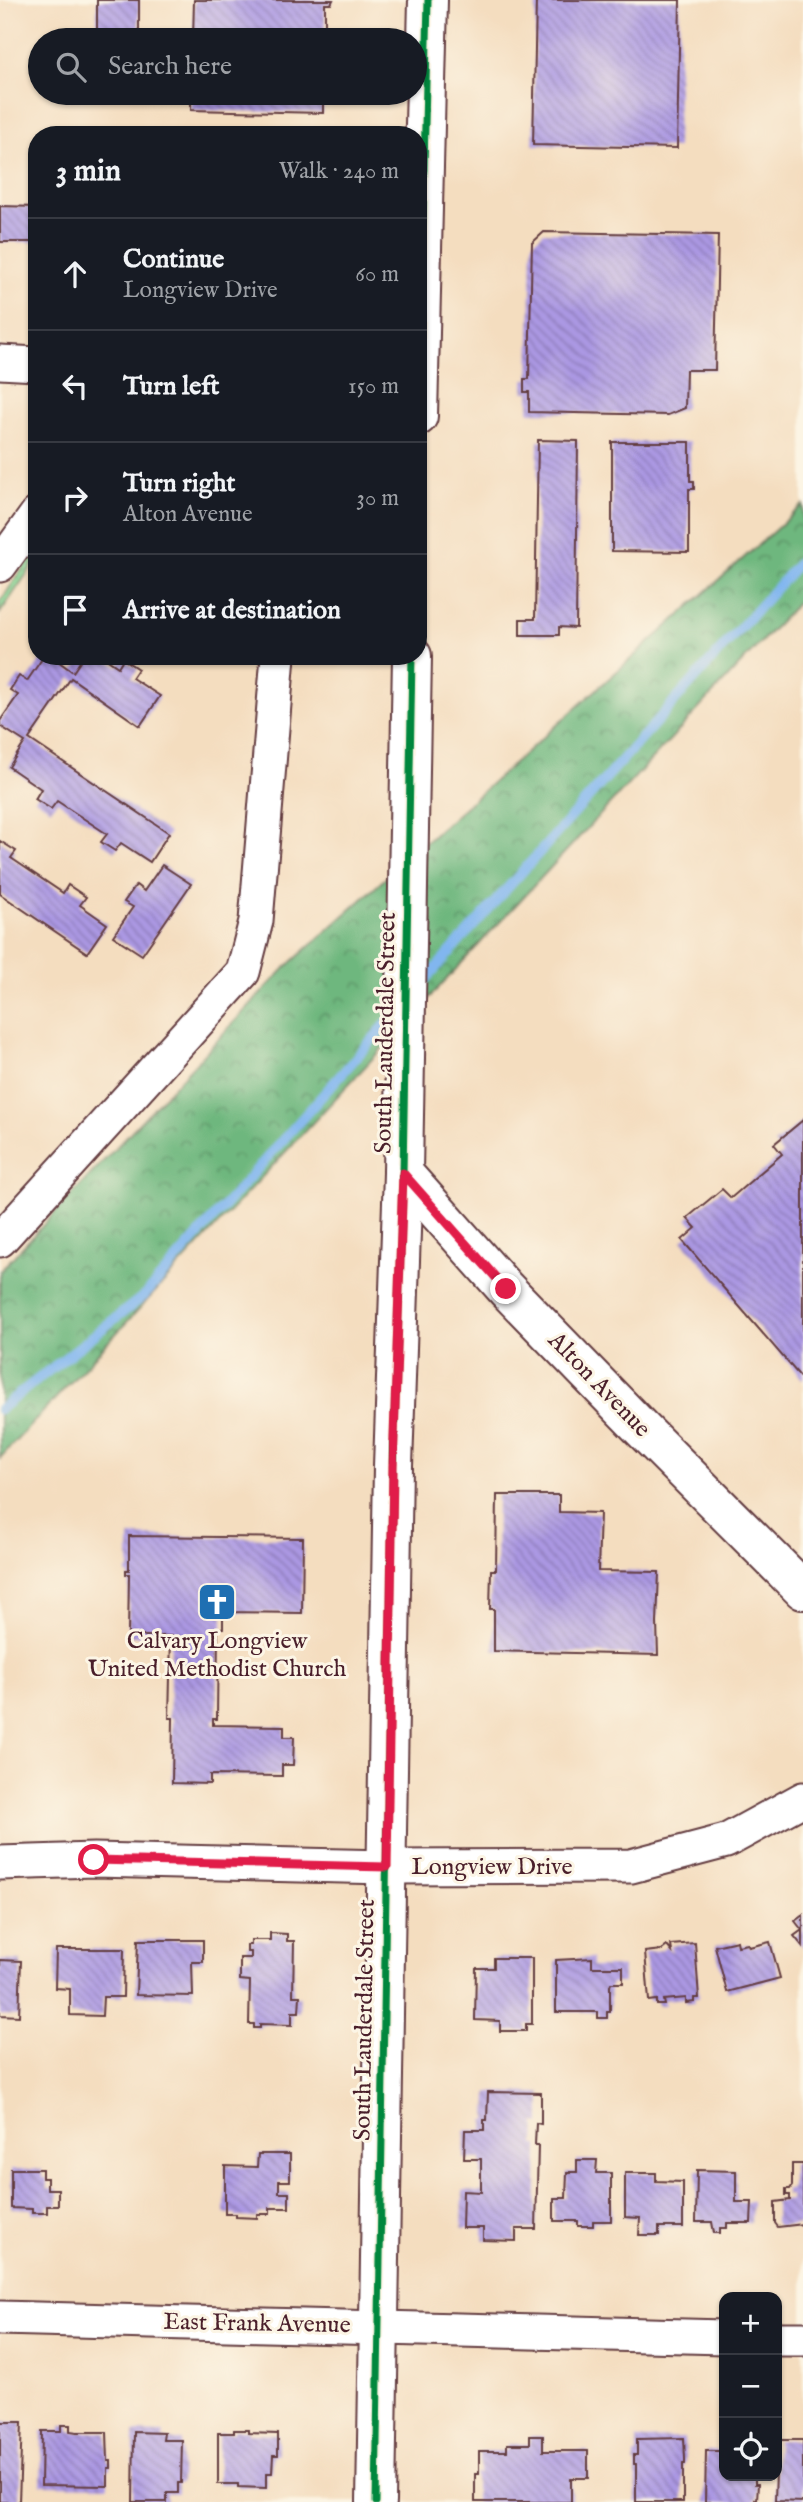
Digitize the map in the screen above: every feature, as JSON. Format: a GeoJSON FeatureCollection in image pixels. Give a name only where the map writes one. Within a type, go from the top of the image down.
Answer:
{"type":"FeatureCollection","features":[{"type":"Feature","properties":{"kind":"street"},"geometry":{"type":"LineString","coordinates":[[427,38],[428,0]]}},
{"type":"Feature","properties":{"kind":"street"},"geometry":{"type":"LineString","coordinates":[[425,105],[425,126]]}},
{"type":"Feature","properties":{"kind":"street"},"geometry":{"type":"LineString","coordinates":[[0,362],[28,364]]}},
{"type":"Feature","properties":{"kind":"street"},"geometry":{"type":"LineString","coordinates":[[0,565],[28,526]]}},
{"type":"Feature","properties":{"kind":"street"},"geometry":{"type":"LineString","coordinates":[[0,1240],[243,972],[256,921],[277,665]]}},
{"type":"Feature","properties":{"kind":"street","name":"South Lauderdale Street"},"geometry":{"type":"LineString","coordinates":[[376,2502],[393,1480],[406,1052],[412,665]]}},
{"type":"Feature","properties":{"kind":"street","name":"Alton Avenue"},"geometry":{"type":"LineString","coordinates":[[403,1173],[506,1289],[640,1428],[803,1590]]}},
{"type":"Feature","properties":{"kind":"street","name":"Longview Drive"},"geometry":{"type":"LineString","coordinates":[[0,1863],[94,1860],[387,1867],[631,1866],[726,1841],[803,1799]]}},
{"type":"Feature","properties":{"kind":"street","name":"East Frank Avenue"},"geometry":{"type":"LineString","coordinates":[[0,2318],[719,2337]]}},
{"type":"Feature","properties":{"kind":"street"},"geometry":{"type":"LineString","coordinates":[[782,2339],[803,2339]]}},
{"type":"Feature","properties":{"kind":"green space"},"geometry":{"type":"Polygon","coordinates":[[[803,505],[803,597],[0,1458],[0,1271],[284,969],[803,505]]]}},
{"type":"Feature","properties":{"kind":"green space"},"geometry":{"type":"Polygon","coordinates":[[[28,561],[28,572],[0,613],[0,602],[28,561]]]}},
{"type":"Feature","properties":{"kind":"building"},"geometry":{"type":"Polygon","coordinates":[[[97,0],[139,0],[139,28],[97,28],[97,0]]]}},
{"type":"Feature","properties":{"kind":"building"},"geometry":{"type":"Polygon","coordinates":[[[194,0],[333,0],[331,4],[325,4],[325,28],[193,28],[194,0]]]}},
{"type":"Feature","properties":{"kind":"building"},"geometry":{"type":"Polygon","coordinates":[[[536,0],[680,0],[677,148],[533,145],[536,0]]]}},
{"type":"Feature","properties":{"kind":"building"},"geometry":{"type":"Polygon","coordinates":[[[191,105],[323,105],[323,113],[191,110],[191,105]]]}},
{"type":"Feature","properties":{"kind":"building"},"geometry":{"type":"Polygon","coordinates":[[[0,206],[28,207],[28,242],[0,242],[0,206]]]}},
{"type":"Feature","properties":{"kind":"building"},"geometry":{"type":"Polygon","coordinates":[[[544,232],[718,235],[715,370],[686,370],[685,408],[668,415],[529,412],[529,392],[524,392],[524,379],[529,379],[532,243],[544,232]]]}},
{"type":"Feature","properties":{"kind":"building"},"geometry":{"type":"Polygon","coordinates":[[[538,440],[578,441],[576,628],[559,627],[559,635],[520,635],[520,619],[535,619],[538,440]]]}},
{"type":"Feature","properties":{"kind":"building"},"geometry":{"type":"Polygon","coordinates":[[[612,442],[690,442],[690,481],[694,481],[694,489],[689,489],[689,552],[612,551],[612,442]]]}},
{"type":"Feature","properties":{"kind":"building"},"geometry":{"type":"Polygon","coordinates":[[[38,665],[63,665],[73,672],[78,665],[132,665],[138,669],[132,678],[160,696],[140,726],[71,678],[29,739],[169,833],[150,862],[121,843],[115,851],[101,842],[107,834],[57,801],[51,809],[35,799],[41,789],[9,767],[25,742],[0,726],[0,721],[18,695],[10,690],[19,676],[27,681],[38,665]]]}},
{"type":"Feature","properties":{"kind":"building"},"geometry":{"type":"Polygon","coordinates":[[[0,841],[16,851],[11,858],[63,893],[68,885],[86,897],[80,905],[107,924],[87,953],[0,894],[0,841]]]}},
{"type":"Feature","properties":{"kind":"building"},"geometry":{"type":"Polygon","coordinates":[[[162,865],[191,884],[142,955],[113,936],[133,907],[124,902],[136,885],[144,891],[162,865]]]}},
{"type":"Feature","properties":{"kind":"building"},"geometry":{"type":"Polygon","coordinates":[[[803,1120],[803,1380],[682,1240],[696,1228],[687,1218],[722,1189],[731,1198],[782,1154],[774,1144],[803,1120]]]}},
{"type":"Feature","properties":{"kind":"building"},"geometry":{"type":"Polygon","coordinates":[[[497,1495],[559,1495],[559,1512],[600,1513],[598,1571],[659,1572],[658,1655],[494,1651],[494,1609],[490,1609],[491,1570],[496,1570],[497,1495]]]}},
{"type":"Feature","properties":{"kind":"building"},"geometry":{"type":"Polygon","coordinates":[[[129,1536],[303,1538],[302,1613],[223,1612],[223,1628],[218,1628],[217,1719],[213,1719],[213,1725],[284,1726],[284,1737],[294,1737],[293,1765],[282,1765],[282,1776],[210,1775],[210,1784],[172,1783],[173,1718],[169,1718],[171,1636],[128,1636],[129,1574],[126,1574],[126,1570],[129,1570],[129,1536]]]}},
{"type":"Feature","properties":{"kind":"building"},"geometry":{"type":"Polygon","coordinates":[[[803,1915],[803,1947],[794,1936],[802,1930],[795,1921],[803,1915]]]}},
{"type":"Feature","properties":{"kind":"building"},"geometry":{"type":"Polygon","coordinates":[[[270,1933],[287,1934],[287,1941],[294,1941],[293,1996],[300,1996],[299,2012],[292,2012],[292,2025],[260,2024],[260,2028],[254,2028],[254,2024],[249,2024],[250,1981],[240,1980],[240,1958],[251,1958],[247,1945],[251,1945],[251,1940],[270,1940],[270,1933]]]}},
{"type":"Feature","properties":{"kind":"building"},"geometry":{"type":"Polygon","coordinates":[[[138,1940],[203,1940],[203,1962],[192,1962],[193,1996],[136,1995],[138,1940]]]}},
{"type":"Feature","properties":{"kind":"building"},"geometry":{"type":"Polygon","coordinates":[[[737,1941],[738,1946],[748,1944],[749,1947],[770,1942],[780,1978],[727,1992],[715,1946],[737,1941]]]}},
{"type":"Feature","properties":{"kind":"building"},"geometry":{"type":"Polygon","coordinates":[[[695,1943],[699,1998],[686,2003],[686,1998],[664,2000],[665,2005],[657,2005],[657,2000],[649,2001],[645,1952],[662,1950],[667,1946],[672,1952],[671,1945],[695,1943]]]}},
{"type":"Feature","properties":{"kind":"building"},"geometry":{"type":"Polygon","coordinates":[[[56,1949],[124,1949],[123,1997],[103,1997],[102,2016],[70,2015],[70,1989],[55,1988],[56,1949]]]}},
{"type":"Feature","properties":{"kind":"building"},"geometry":{"type":"Polygon","coordinates":[[[494,1958],[532,1958],[532,2024],[526,2024],[526,2031],[500,2031],[500,2021],[475,2020],[476,1968],[494,1968],[494,1958]]]}},
{"type":"Feature","properties":{"kind":"building"},"geometry":{"type":"Polygon","coordinates":[[[592,1958],[592,1967],[623,1967],[623,1983],[611,1983],[610,1986],[610,2012],[607,2012],[607,2018],[598,2018],[598,2012],[556,2012],[556,1960],[592,1958]]]}},
{"type":"Feature","properties":{"kind":"building"},"geometry":{"type":"Polygon","coordinates":[[[0,1960],[21,1961],[19,2016],[0,2015],[0,1960]]]}},
{"type":"Feature","properties":{"kind":"building"},"geometry":{"type":"Polygon","coordinates":[[[488,2092],[541,2093],[541,2124],[536,2123],[535,2145],[538,2145],[536,2229],[516,2229],[516,2241],[483,2240],[483,2228],[462,2228],[463,2191],[481,2192],[481,2159],[464,2159],[465,2130],[484,2130],[488,2092]]]}},
{"type":"Feature","properties":{"kind":"building"},"geometry":{"type":"Polygon","coordinates":[[[258,2154],[290,2154],[290,2181],[279,2181],[279,2193],[289,2193],[289,2208],[270,2208],[270,2214],[257,2214],[257,2218],[225,2214],[225,2166],[257,2167],[258,2154]]]}},
{"type":"Feature","properties":{"kind":"building"},"geometry":{"type":"Polygon","coordinates":[[[577,2160],[597,2160],[596,2173],[611,2173],[611,2221],[593,2221],[593,2226],[578,2226],[578,2221],[554,2221],[554,2198],[566,2198],[567,2172],[577,2172],[577,2160]]]}},
{"type":"Feature","properties":{"kind":"building"},"geometry":{"type":"Polygon","coordinates":[[[792,2164],[803,2164],[803,2224],[778,2227],[775,2223],[775,2202],[790,2200],[786,2189],[792,2186],[792,2164]]]}},
{"type":"Feature","properties":{"kind":"building"},"geometry":{"type":"Polygon","coordinates":[[[11,2169],[42,2169],[42,2178],[47,2178],[47,2189],[58,2189],[58,2206],[47,2206],[47,2213],[11,2208],[11,2169]]]}},
{"type":"Feature","properties":{"kind":"building"},"geometry":{"type":"Polygon","coordinates":[[[697,2170],[736,2171],[736,2202],[752,2202],[751,2223],[727,2223],[727,2228],[720,2228],[720,2233],[714,2233],[712,2222],[696,2222],[697,2170]]]}},
{"type":"Feature","properties":{"kind":"building"},"geometry":{"type":"Polygon","coordinates":[[[625,2173],[656,2173],[656,2181],[683,2182],[683,2227],[659,2227],[659,2235],[639,2235],[640,2218],[625,2217],[625,2173]]]}},
{"type":"Feature","properties":{"kind":"building"},"geometry":{"type":"Polygon","coordinates":[[[0,2422],[22,2422],[19,2502],[0,2502],[0,2422]]]}},
{"type":"Feature","properties":{"kind":"building"},"geometry":{"type":"Polygon","coordinates":[[[61,2425],[70,2425],[70,2431],[107,2432],[108,2461],[111,2461],[111,2468],[108,2468],[108,2486],[41,2485],[42,2431],[61,2431],[61,2425]]]}},
{"type":"Feature","properties":{"kind":"building"},"geometry":{"type":"Polygon","coordinates":[[[234,2430],[278,2434],[278,2455],[273,2455],[272,2473],[266,2473],[266,2488],[218,2484],[218,2433],[234,2433],[234,2430]]]}},
{"type":"Feature","properties":{"kind":"building"},"geometry":{"type":"Polygon","coordinates":[[[134,2432],[164,2433],[163,2440],[182,2440],[181,2483],[178,2483],[178,2493],[167,2493],[167,2502],[133,2502],[134,2432]]]}},
{"type":"Feature","properties":{"kind":"building"},"geometry":{"type":"Polygon","coordinates":[[[530,2436],[543,2436],[543,2451],[588,2451],[588,2478],[571,2478],[571,2502],[475,2502],[475,2474],[479,2474],[479,2451],[507,2451],[507,2444],[530,2444],[530,2436]]]}},
{"type":"Feature","properties":{"kind":"building"},"geometry":{"type":"Polygon","coordinates":[[[684,2438],[683,2502],[636,2502],[634,2455],[637,2455],[637,2439],[684,2438]]]}},
{"type":"Feature","properties":{"kind":"building"},"geometry":{"type":"Polygon","coordinates":[[[782,2440],[803,2440],[803,2502],[775,2501],[776,2481],[782,2481],[782,2440]]]}},
{"type":"Feature","properties":{"kind":"building"},"geometry":{"type":"Polygon","coordinates":[[[706,2451],[719,2451],[719,2481],[755,2481],[755,2484],[758,2484],[755,2502],[705,2502],[706,2451]]]}},
{"type":"Feature","properties":{"kind":"waterway"},"geometry":{"type":"LineString","coordinates":[[418,988],[803,558]]}},
{"type":"Feature","properties":{"kind":"waterway"},"geometry":{"type":"LineString","coordinates":[[0,1409],[145,1295],[394,1015]]}},
{"type":"Feature","properties":{"kind":"cycle path"},"geometry":{"type":"LineString","coordinates":[[427,42],[428,0]]}},
{"type":"Feature","properties":{"kind":"cycle path"},"geometry":{"type":"LineString","coordinates":[[425,105],[425,126]]}},
{"type":"Feature","properties":{"kind":"cycle path"},"geometry":{"type":"LineString","coordinates":[[376,2502],[393,1466],[403,1173],[412,665]]}},
{"type":"Feature","properties":{"kind":"place","name":"Calvary Longview United Methodist Church"},"geometry":{"type":"Point","coordinates":[217,1602]}},
{"type":"Feature","properties":{"kind":"route"},"geometry":{"type":"LineString","coordinates":[[94,1860],[387,1867],[393,1466],[403,1173],[506,1289]]}}]}
